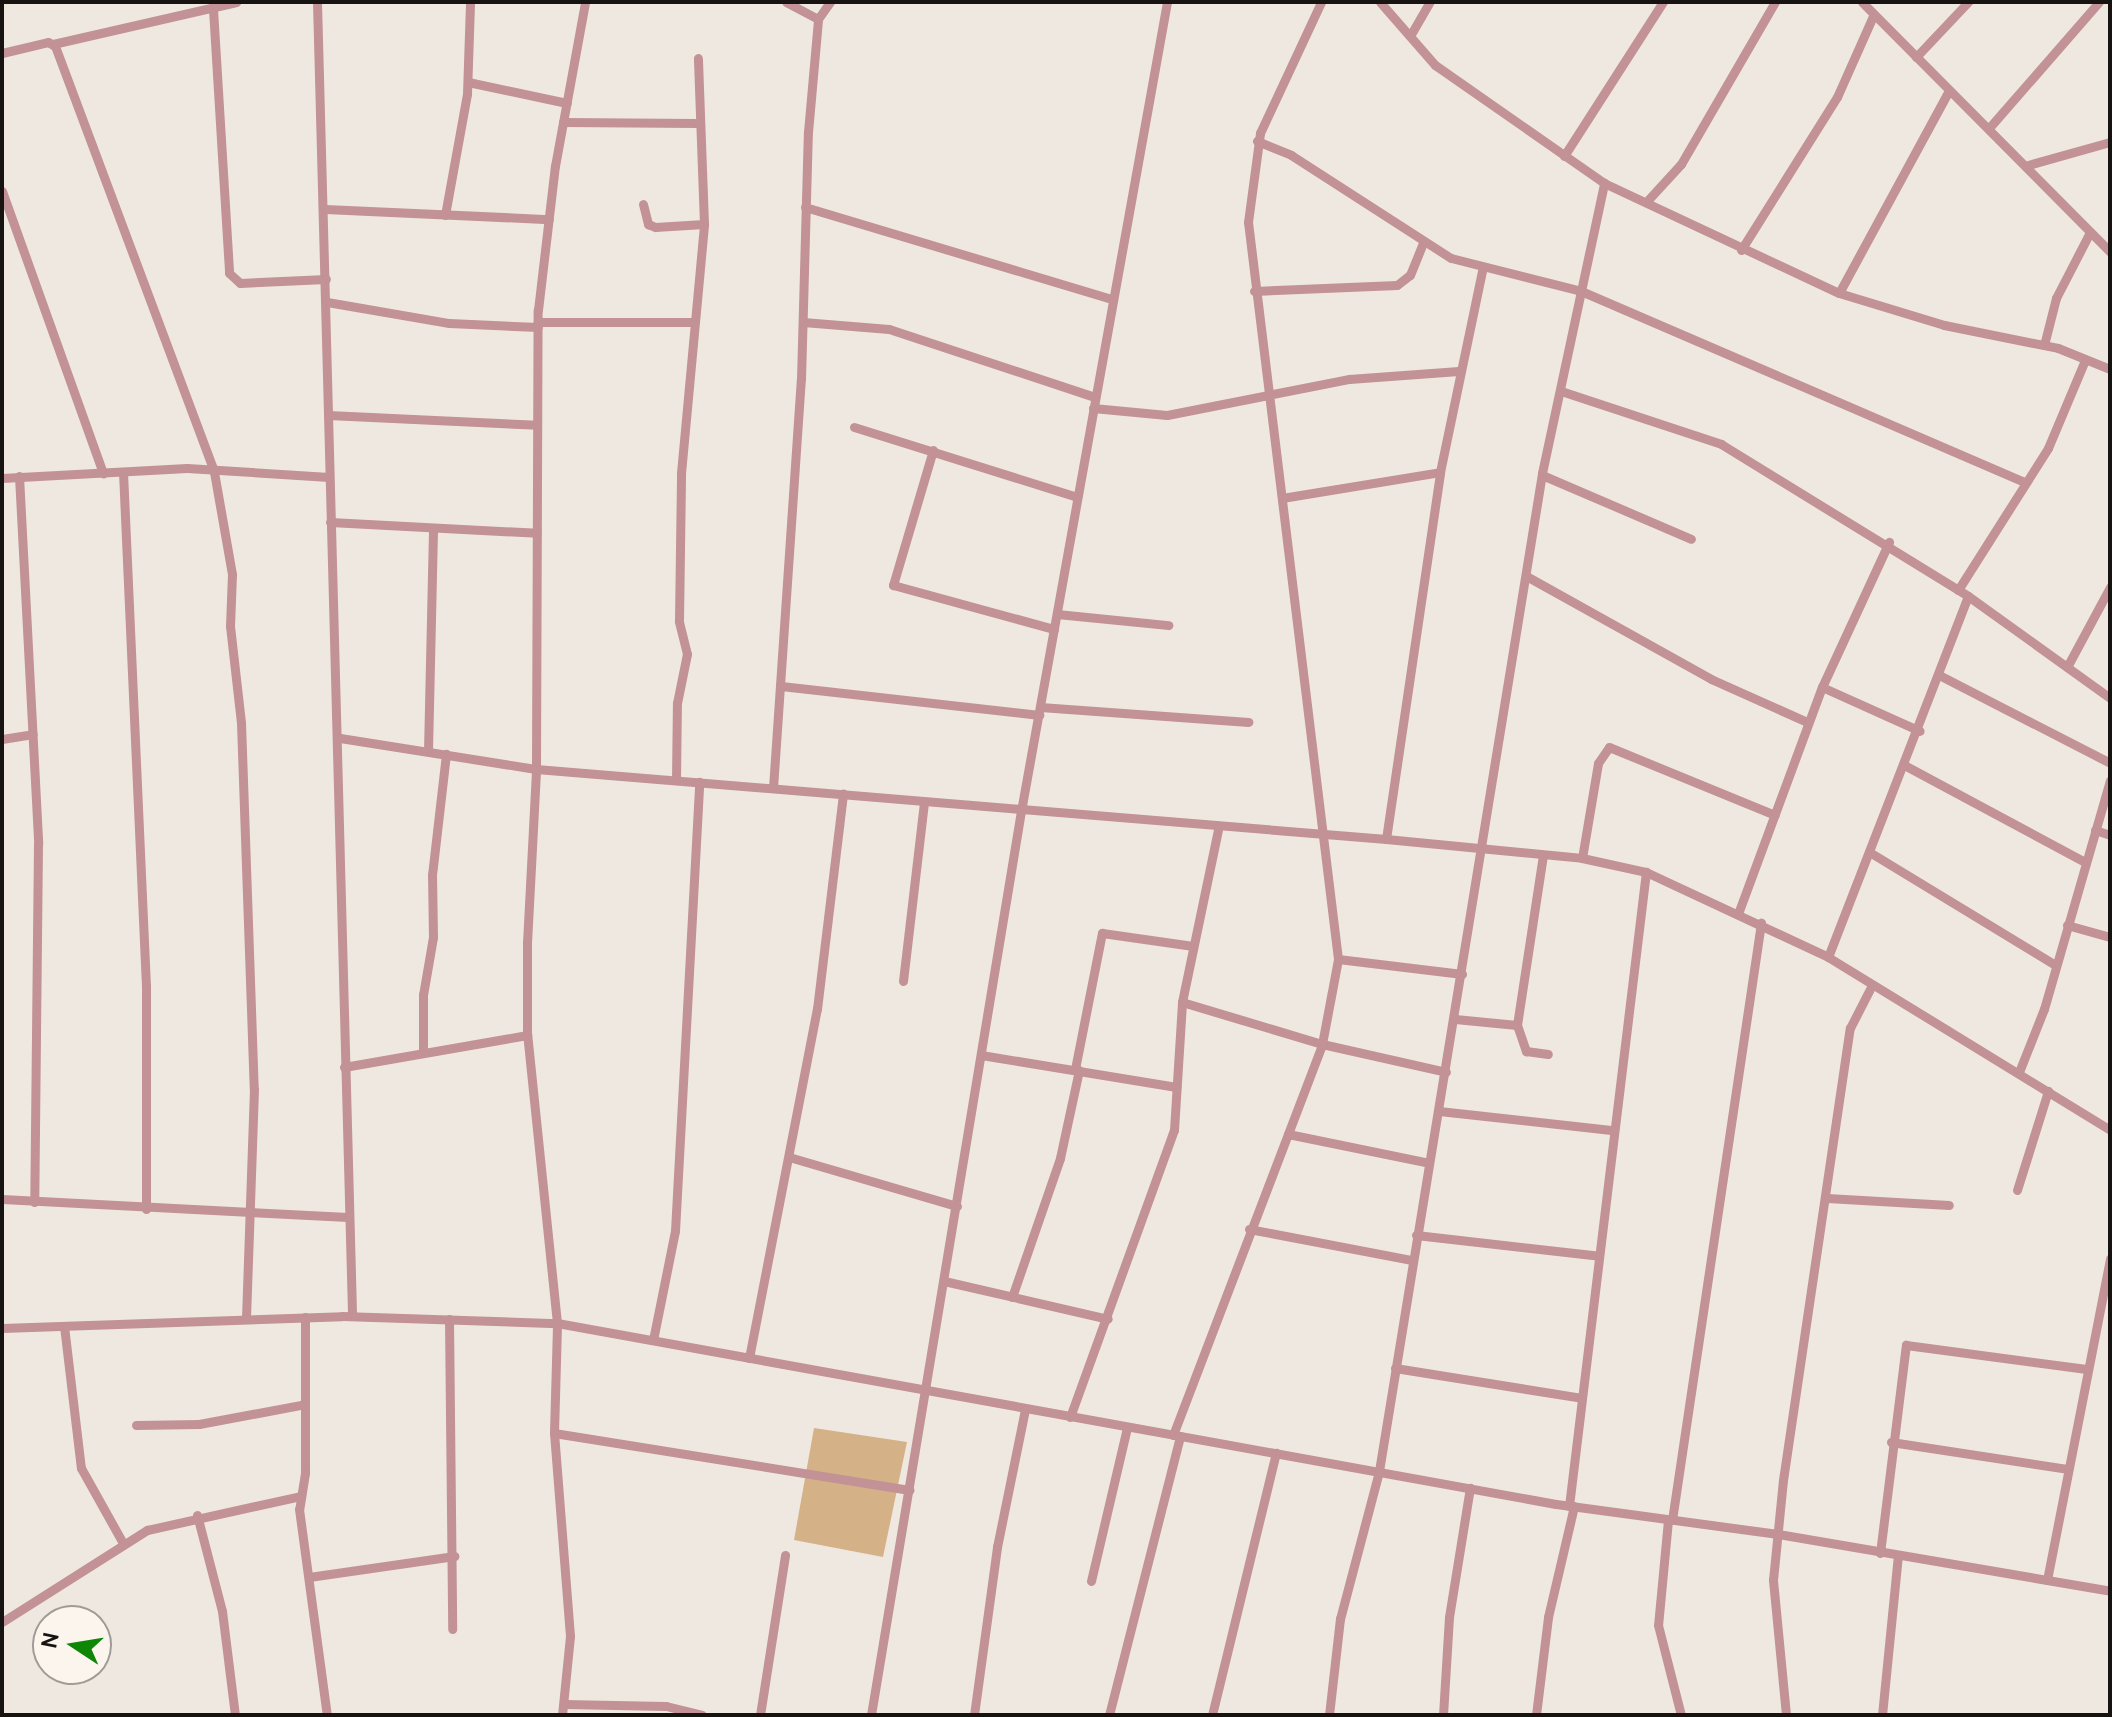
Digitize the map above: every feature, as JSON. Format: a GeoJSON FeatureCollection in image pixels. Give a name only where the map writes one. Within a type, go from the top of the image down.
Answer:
{"type":"FeatureCollection","features":[{"type":"Feature","properties":{"kind":"street"},"geometry":{"type":"LineString","coordinates":[[317,2],[325,209],[330,522],[340,738],[344,1067],[352,1316]]}},
{"type":"Feature","properties":{"kind":"street"},"geometry":{"type":"LineString","coordinates":[[445,215],[468,82],[470,2]]}},
{"type":"Feature","properties":{"kind":"street"},"geometry":{"type":"LineString","coordinates":[[562,1715],[570,1636],[554,1433],[557,1323],[527,1035],[536,769],[538,325],[563,122],[585,2]]}},
{"type":"Feature","properties":{"kind":"street"},"geometry":{"type":"LineString","coordinates":[[786,2],[818,19]]}},
{"type":"Feature","properties":{"kind":"street"},"geometry":{"type":"LineString","coordinates":[[773,788],[803,322],[805,207],[818,19],[830,2]]}},
{"type":"Feature","properties":{"kind":"street"},"geometry":{"type":"LineString","coordinates":[[871,1715],[1021,811],[1167,2]]}},
{"type":"Feature","properties":{"kind":"street"},"geometry":{"type":"LineString","coordinates":[[1109,1715],[1177,1436],[1249,1229],[1322,1044],[1338,959],[1327,835],[1271,398],[1254,291],[1248,222],[1257,141],[1321,2]]}},
{"type":"Feature","properties":{"kind":"street"},"geometry":{"type":"LineString","coordinates":[[1380,2],[1410,36],[1484,104],[1604,183],[1648,200],[1741,250],[1839,293],[1944,325],[2044,345],[2110,369]]}},
{"type":"Feature","properties":{"kind":"street"},"geometry":{"type":"LineString","coordinates":[[1410,36],[1430,2]]}},
{"type":"Feature","properties":{"kind":"street"},"geometry":{"type":"LineString","coordinates":[[1564,156],[1663,2]]}},
{"type":"Feature","properties":{"kind":"street"},"geometry":{"type":"LineString","coordinates":[[1648,200],[1681,164],[1775,2]]}},
{"type":"Feature","properties":{"kind":"street"},"geometry":{"type":"LineString","coordinates":[[1862,2],[1948,92],[2028,165],[2110,252]]}},
{"type":"Feature","properties":{"kind":"street"},"geometry":{"type":"LineString","coordinates":[[1916,57],[1968,2]]}},
{"type":"Feature","properties":{"kind":"street"},"geometry":{"type":"LineString","coordinates":[[1989,128],[2099,2]]}},
{"type":"Feature","properties":{"kind":"street"},"geometry":{"type":"LineString","coordinates":[[2,53],[230,3]]}},
{"type":"Feature","properties":{"kind":"street"},"geometry":{"type":"LineString","coordinates":[[213,9],[229,273],[240,283],[326,279]]}},
{"type":"Feature","properties":{"kind":"street"},"geometry":{"type":"LineString","coordinates":[[1741,250],[1837,97],[1873,16]]}},
{"type":"Feature","properties":{"kind":"street"},"geometry":{"type":"LineString","coordinates":[[53,44],[214,472],[232,574],[230,626],[241,723],[254,1089],[246,1319]]}},
{"type":"Feature","properties":{"kind":"street"},"geometry":{"type":"LineString","coordinates":[[676,780],[677,703],[687,654],[679,621],[681,473],[692,322],[704,224],[697,123],[698,58]]}},
{"type":"Feature","properties":{"kind":"street"},"geometry":{"type":"LineString","coordinates":[[468,82],[567,103]]}},
{"type":"Feature","properties":{"kind":"street"},"geometry":{"type":"LineString","coordinates":[[1839,293],[1948,92]]}},
{"type":"Feature","properties":{"kind":"street"},"geometry":{"type":"LineString","coordinates":[[563,122],[697,123]]}},
{"type":"Feature","properties":{"kind":"street"},"geometry":{"type":"LineString","coordinates":[[1257,141],[1291,155],[1423,243],[1483,267],[1581,291],[2025,482]]}},
{"type":"Feature","properties":{"kind":"street"},"geometry":{"type":"LineString","coordinates":[[2028,165],[2110,142]]}},
{"type":"Feature","properties":{"kind":"street"},"geometry":{"type":"LineString","coordinates":[[1329,1715],[1340,1619],[1379,1471],[1416,1235],[1455,1019],[1479,849],[1528,577],[1542,475],[1604,183]]}},
{"type":"Feature","properties":{"kind":"street"},"geometry":{"type":"LineString","coordinates":[[2,191],[103,473]]}},
{"type":"Feature","properties":{"kind":"street"},"geometry":{"type":"LineString","coordinates":[[643,204],[648,224],[655,227],[704,224]]}},
{"type":"Feature","properties":{"kind":"street"},"geometry":{"type":"LineString","coordinates":[[805,207],[1112,299]]}},
{"type":"Feature","properties":{"kind":"street"},"geometry":{"type":"LineString","coordinates":[[325,209],[549,219]]}},
{"type":"Feature","properties":{"kind":"street"},"geometry":{"type":"LineString","coordinates":[[2044,345],[2056,298],[2090,232]]}},
{"type":"Feature","properties":{"kind":"street"},"geometry":{"type":"LineString","coordinates":[[1254,291],[1397,285],[1410,275],[1423,243]]}},
{"type":"Feature","properties":{"kind":"street"},"geometry":{"type":"LineString","coordinates":[[1386,839],[1440,472],[1483,267]]}},
{"type":"Feature","properties":{"kind":"street"},"geometry":{"type":"LineString","coordinates":[[327,302],[449,323],[692,322]]}},
{"type":"Feature","properties":{"kind":"street"},"geometry":{"type":"LineString","coordinates":[[803,322],[889,329],[1095,397]]}},
{"type":"Feature","properties":{"kind":"street"},"geometry":{"type":"LineString","coordinates":[[1958,590],[2048,448],[2085,360]]}},
{"type":"Feature","properties":{"kind":"street"},"geometry":{"type":"LineString","coordinates":[[1093,408],[1167,415],[1271,398],[1349,379],[1459,371]]}},
{"type":"Feature","properties":{"kind":"street"},"geometry":{"type":"LineString","coordinates":[[1561,391],[1721,444],[1889,542],[2110,698]]}},
{"type":"Feature","properties":{"kind":"street"},"geometry":{"type":"LineString","coordinates":[[328,415],[537,425]]}},
{"type":"Feature","properties":{"kind":"street"},"geometry":{"type":"LineString","coordinates":[[854,427],[1077,497]]}},
{"type":"Feature","properties":{"kind":"street"},"geometry":{"type":"LineString","coordinates":[[933,450],[893,585],[1054,629]]}},
{"type":"Feature","properties":{"kind":"street"},"geometry":{"type":"LineString","coordinates":[[123,472],[146,986],[146,1209]]}},
{"type":"Feature","properties":{"kind":"street"},"geometry":{"type":"LineString","coordinates":[[2,478],[123,472],[329,477]]}},
{"type":"Feature","properties":{"kind":"street"},"geometry":{"type":"LineString","coordinates":[[1282,498],[1440,472]]}},
{"type":"Feature","properties":{"kind":"street"},"geometry":{"type":"LineString","coordinates":[[1542,475],[1691,539]]}},
{"type":"Feature","properties":{"kind":"street"},"geometry":{"type":"LineString","coordinates":[[19,476],[33,734],[34,1202]]}},
{"type":"Feature","properties":{"kind":"street"},"geometry":{"type":"LineString","coordinates":[[330,522],[433,530],[537,533]]}},
{"type":"Feature","properties":{"kind":"street"},"geometry":{"type":"LineString","coordinates":[[428,751],[433,530]]}},
{"type":"Feature","properties":{"kind":"street"},"geometry":{"type":"LineString","coordinates":[[1739,911],[1807,722],[1889,542]]}},
{"type":"Feature","properties":{"kind":"street"},"geometry":{"type":"LineString","coordinates":[[1528,577],[1711,679],[1807,722]]}},
{"type":"Feature","properties":{"kind":"street"},"geometry":{"type":"LineString","coordinates":[[2067,667],[2110,587]]}},
{"type":"Feature","properties":{"kind":"street"},"geometry":{"type":"LineString","coordinates":[[1828,957],[1920,731],[1968,596]]}},
{"type":"Feature","properties":{"kind":"street"},"geometry":{"type":"LineString","coordinates":[[1057,614],[1168,625]]}},
{"type":"Feature","properties":{"kind":"street"},"geometry":{"type":"LineString","coordinates":[[1939,675],[2110,763]]}},
{"type":"Feature","properties":{"kind":"street"},"geometry":{"type":"LineString","coordinates":[[781,686],[1040,711],[1248,722]]}},
{"type":"Feature","properties":{"kind":"street"},"geometry":{"type":"LineString","coordinates":[[1822,687],[1920,731]]}},
{"type":"Feature","properties":{"kind":"street"},"geometry":{"type":"LineString","coordinates":[[2,739],[33,734]]}},
{"type":"Feature","properties":{"kind":"street"},"geometry":{"type":"LineString","coordinates":[[340,738],[536,769],[1218,829],[1386,839],[1582,858],[1646,872],[1739,911],[1828,957],[2110,1130]]}},
{"type":"Feature","properties":{"kind":"street"},"geometry":{"type":"LineString","coordinates":[[1582,858],[1596,774],[1609,747],[1775,815]]}},
{"type":"Feature","properties":{"kind":"street"},"geometry":{"type":"LineString","coordinates":[[423,1053],[423,995],[433,937],[432,875],[446,754]]}},
{"type":"Feature","properties":{"kind":"street"},"geometry":{"type":"LineString","coordinates":[[1906,766],[2085,862]]}},
{"type":"Feature","properties":{"kind":"street"},"geometry":{"type":"LineString","coordinates":[[2019,1072],[2055,965],[2110,780]]}},
{"type":"Feature","properties":{"kind":"street"},"geometry":{"type":"LineString","coordinates":[[653,1340],[675,1231],[699,782]]}},
{"type":"Feature","properties":{"kind":"street"},"geometry":{"type":"LineString","coordinates":[[749,1358],[789,1157],[827,937],[843,794]]}},
{"type":"Feature","properties":{"kind":"street"},"geometry":{"type":"LineString","coordinates":[[903,981],[924,802]]}},
{"type":"Feature","properties":{"kind":"street"},"geometry":{"type":"LineString","coordinates":[[1070,1417],[1174,1130],[1182,1002],[1218,829]]}},
{"type":"Feature","properties":{"kind":"street"},"geometry":{"type":"LineString","coordinates":[[2095,830],[2110,835]]}},
{"type":"Feature","properties":{"kind":"street"},"geometry":{"type":"LineString","coordinates":[[1871,853],[2055,965]]}},
{"type":"Feature","properties":{"kind":"street"},"geometry":{"type":"LineString","coordinates":[[1543,855],[1517,1025],[1526,1051],[1548,1054]]}},
{"type":"Feature","properties":{"kind":"street"},"geometry":{"type":"LineString","coordinates":[[1536,1715],[1548,1617],[1571,1506],[1611,1130],[1646,872]]}},
{"type":"Feature","properties":{"kind":"street"},"geometry":{"type":"LineString","coordinates":[[1681,1715],[1658,1625],[1670,1520],[1761,923]]}},
{"type":"Feature","properties":{"kind":"street"},"geometry":{"type":"LineString","coordinates":[[2067,925],[2110,937]]}},
{"type":"Feature","properties":{"kind":"street"},"geometry":{"type":"LineString","coordinates":[[1012,1297],[1060,1158],[1102,933],[1193,946]]}},
{"type":"Feature","properties":{"kind":"street"},"geometry":{"type":"LineString","coordinates":[[1338,959],[1462,974]]}},
{"type":"Feature","properties":{"kind":"street"},"geometry":{"type":"LineString","coordinates":[[1786,1715],[1773,1592],[1778,1534],[1850,1028],[1872,985]]}},
{"type":"Feature","properties":{"kind":"street"},"geometry":{"type":"LineString","coordinates":[[1182,1002],[1322,1044],[1446,1072]]}},
{"type":"Feature","properties":{"kind":"street"},"geometry":{"type":"LineString","coordinates":[[1455,1019],[1517,1025]]}},
{"type":"Feature","properties":{"kind":"street"},"geometry":{"type":"LineString","coordinates":[[344,1067],[527,1035]]}},
{"type":"Feature","properties":{"kind":"street"},"geometry":{"type":"LineString","coordinates":[[981,1055],[1176,1087]]}},
{"type":"Feature","properties":{"kind":"street"},"geometry":{"type":"LineString","coordinates":[[2017,1190],[2048,1091]]}},
{"type":"Feature","properties":{"kind":"street"},"geometry":{"type":"LineString","coordinates":[[1439,1111],[1611,1130]]}},
{"type":"Feature","properties":{"kind":"street"},"geometry":{"type":"LineString","coordinates":[[1288,1134],[1429,1163]]}},
{"type":"Feature","properties":{"kind":"street"},"geometry":{"type":"LineString","coordinates":[[789,1157],[957,1206]]}},
{"type":"Feature","properties":{"kind":"street"},"geometry":{"type":"LineString","coordinates":[[1827,1198],[1949,1205]]}},
{"type":"Feature","properties":{"kind":"street"},"geometry":{"type":"LineString","coordinates":[[2,1199],[250,1215],[348,1217]]}},
{"type":"Feature","properties":{"kind":"street"},"geometry":{"type":"LineString","coordinates":[[1249,1229],[1412,1260]]}},
{"type":"Feature","properties":{"kind":"street"},"geometry":{"type":"LineString","coordinates":[[1416,1235],[1599,1256]]}},
{"type":"Feature","properties":{"kind":"street"},"geometry":{"type":"LineString","coordinates":[[2047,1580],[2110,1258]]}},
{"type":"Feature","properties":{"kind":"street"},"geometry":{"type":"LineString","coordinates":[[944,1281],[1108,1319]]}},
{"type":"Feature","properties":{"kind":"street"},"geometry":{"type":"LineString","coordinates":[[2,1328],[352,1316],[557,1323],[1571,1506],[1778,1534],[2110,1591]]}},
{"type":"Feature","properties":{"kind":"street"},"geometry":{"type":"LineString","coordinates":[[305,1317],[300,1496],[327,1715]]}},
{"type":"Feature","properties":{"kind":"street"},"geometry":{"type":"LineString","coordinates":[[449,1319],[454,1556],[452,1629]]}},
{"type":"Feature","properties":{"kind":"street"},"geometry":{"type":"LineString","coordinates":[[64,1326],[81,1468],[123,1543]]}},
{"type":"Feature","properties":{"kind":"street"},"geometry":{"type":"LineString","coordinates":[[1880,1553],[1891,1442],[1906,1345],[2086,1369]]}},
{"type":"Feature","properties":{"kind":"street"},"geometry":{"type":"LineString","coordinates":[[1395,1368],[1582,1398]]}},
{"type":"Feature","properties":{"kind":"street"},"geometry":{"type":"LineString","coordinates":[[136,1425],[199,1424],[301,1405]]}},
{"type":"Feature","properties":{"kind":"street"},"geometry":{"type":"LineString","coordinates":[[974,1715],[997,1547],[1025,1409]]}},
{"type":"Feature","properties":{"kind":"street"},"geometry":{"type":"LineString","coordinates":[[1091,1581],[1127,1427]]}},
{"type":"Feature","properties":{"kind":"street"},"geometry":{"type":"LineString","coordinates":[[554,1433],[909,1490]]}},
{"type":"Feature","properties":{"kind":"street"},"geometry":{"type":"LineString","coordinates":[[1891,1442],[2067,1469]]}},
{"type":"Feature","properties":{"kind":"street"},"geometry":{"type":"LineString","coordinates":[[1212,1715],[1276,1453]]}},
{"type":"Feature","properties":{"kind":"street"},"geometry":{"type":"LineString","coordinates":[[1443,1715],[1449,1617],[1470,1488]]}},
{"type":"Feature","properties":{"kind":"street"},"geometry":{"type":"LineString","coordinates":[[2,1622],[123,1543],[197,1515],[300,1496]]}},
{"type":"Feature","properties":{"kind":"street"},"geometry":{"type":"LineString","coordinates":[[197,1515],[222,1611],[235,1715]]}},
{"type":"Feature","properties":{"kind":"street"},"geometry":{"type":"LineString","coordinates":[[760,1715],[785,1555]]}},
{"type":"Feature","properties":{"kind":"street"},"geometry":{"type":"LineString","coordinates":[[309,1577],[454,1556]]}},
{"type":"Feature","properties":{"kind":"street"},"geometry":{"type":"LineString","coordinates":[[1882,1715],[1898,1556]]}},
{"type":"Feature","properties":{"kind":"street"},"geometry":{"type":"LineString","coordinates":[[564,1704],[666,1706],[702,1715]]}},
{"type":"Feature","properties":{"kind":"shaded area"},"geometry":{"type":"Polygon","coordinates":[[[814,1428],[907,1442],[883,1557],[794,1540],[814,1428]]]}}]}
